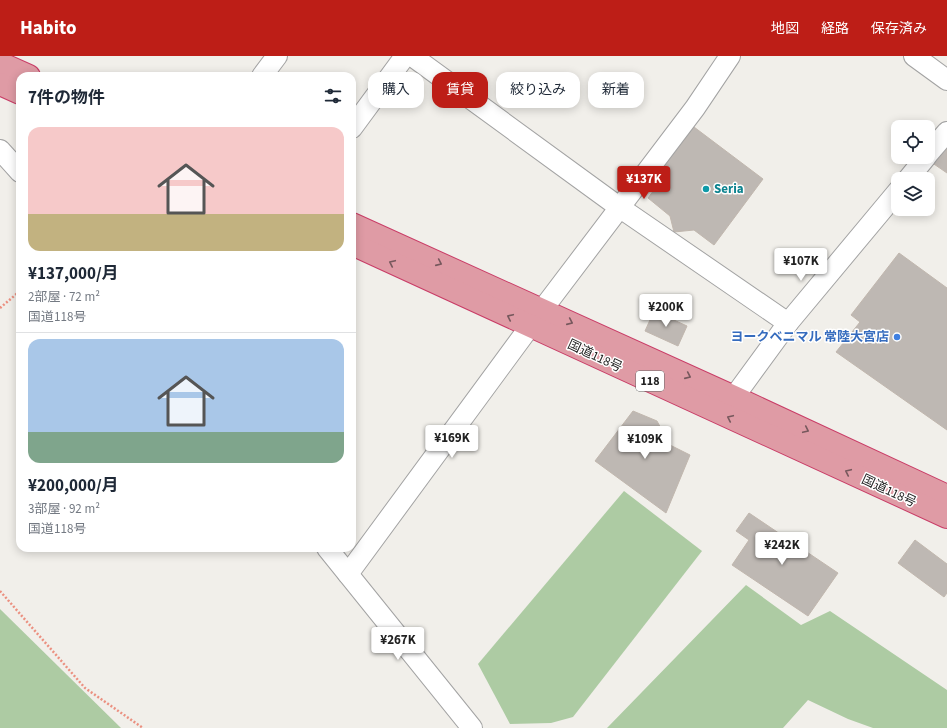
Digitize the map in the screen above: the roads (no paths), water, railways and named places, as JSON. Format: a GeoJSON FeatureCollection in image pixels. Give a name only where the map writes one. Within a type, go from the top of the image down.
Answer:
{"type":"FeatureCollection","features":[{"type":"Feature","properties":{"kind":"highway"},"geometry":{"type":"LineString","coordinates":[[0,63],[20,72]]}},
{"type":"Feature","properties":{"kind":"highway"},"geometry":{"type":"LineString","coordinates":[[0,84],[16,91]]}},
{"type":"Feature","properties":{"kind":"highway","name":"国道118号"},"geometry":{"type":"LineString","coordinates":[[356,226],[536,318],[947,517]]}},
{"type":"Feature","properties":{"kind":"highway","name":"国道118号"},"geometry":{"type":"LineString","coordinates":[[356,246],[734,397],[947,496]]}},
{"type":"Feature","properties":{"kind":"street"},"geometry":{"type":"LineString","coordinates":[[265,72],[277,56]]}},
{"type":"Feature","properties":{"kind":"street"},"geometry":{"type":"LineString","coordinates":[[356,123],[406,56]]}},
{"type":"Feature","properties":{"kind":"street"},"geometry":{"type":"LineString","coordinates":[[412,56],[619,207],[788,323]]}},
{"type":"Feature","properties":{"kind":"street"},"geometry":{"type":"LineString","coordinates":[[348,574],[536,318],[695,108],[730,56]]}},
{"type":"Feature","properties":{"kind":"street"},"geometry":{"type":"LineString","coordinates":[[914,56],[947,80]]}},
{"type":"Feature","properties":{"kind":"street"},"geometry":{"type":"LineString","coordinates":[[935,146],[947,132]]}},
{"type":"Feature","properties":{"kind":"street"},"geometry":{"type":"LineString","coordinates":[[0,150],[16,168]]}},
{"type":"Feature","properties":{"kind":"street"},"geometry":{"type":"LineString","coordinates":[[914,172],[920,164]]}},
{"type":"Feature","properties":{"kind":"street"},"geometry":{"type":"LineString","coordinates":[[734,397],[788,323],[891,199]]}},
{"type":"Feature","properties":{"kind":"street"},"geometry":{"type":"LineString","coordinates":[[330,552],[472,728]]}},
{"type":"Feature","properties":{"kind":"place","name":"Seria"},"geometry":{"type":"Point","coordinates":[706,189]}},
{"type":"Feature","properties":{"kind":"place","name":"ヨークベニマル 常陸大宮店"},"geometry":{"type":"Point","coordinates":[897,337]}}]}
